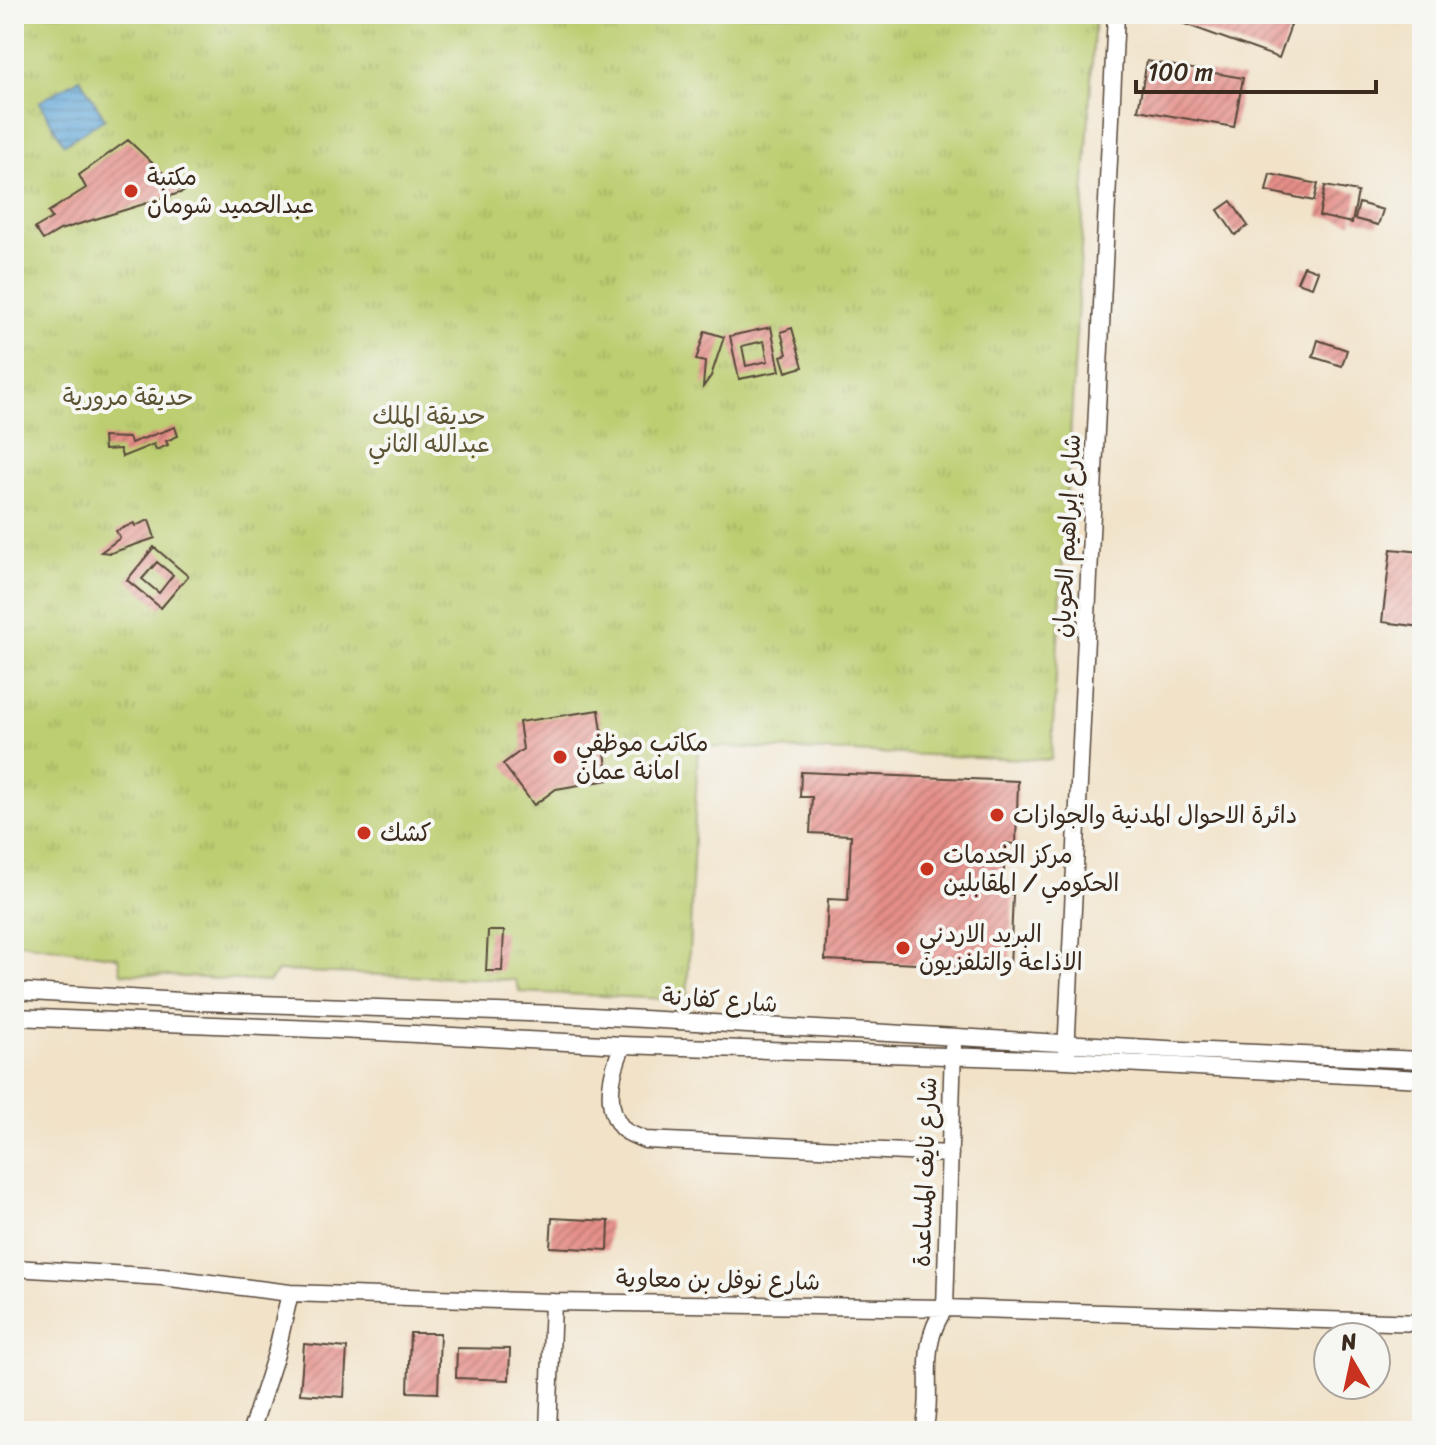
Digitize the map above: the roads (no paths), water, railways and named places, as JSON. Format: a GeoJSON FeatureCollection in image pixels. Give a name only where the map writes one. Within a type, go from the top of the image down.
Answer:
{"type":"FeatureCollection","features":[{"type":"Feature","properties":{"kind":"street","name":"شارع إبراهيم الحويان"},"geometry":{"type":"LineString","coordinates":[[1066,1052],[1116,14]]}},
{"type":"Feature","properties":{"kind":"street","name":"شارع كفارنة"},"geometry":{"type":"LineString","coordinates":[[14,991],[197,1002],[557,1014],[953,1038],[1066,1052],[1422,1079]]}},
{"type":"Feature","properties":{"kind":"street","name":"شارع كفارنة"},"geometry":{"type":"LineString","coordinates":[[14,1017],[623,1045],[953,1056],[1066,1052],[1422,1060]]}},
{"type":"Feature","properties":{"kind":"street","name":"شارع نايف المساعدة"},"geometry":{"type":"LineString","coordinates":[[945,1308],[953,1038]]}},
{"type":"Feature","properties":{"kind":"street"},"geometry":{"type":"LineString","coordinates":[[623,1045],[611,1073],[613,1107],[622,1128],[645,1140],[950,1154]]}},
{"type":"Feature","properties":{"kind":"street","name":"شارع نوفل بن معاوية"},"geometry":{"type":"LineString","coordinates":[[14,1268],[162,1277],[290,1293],[1422,1323]]}},
{"type":"Feature","properties":{"kind":"street"},"geometry":{"type":"LineString","coordinates":[[251,1431],[276,1354],[290,1293]]}},
{"type":"Feature","properties":{"kind":"street"},"geometry":{"type":"LineString","coordinates":[[548,1431],[553,1302]]}},
{"type":"Feature","properties":{"kind":"street"},"geometry":{"type":"LineString","coordinates":[[924,1431],[929,1340],[945,1308]]}},
{"type":"Feature","properties":{"kind":"water"},"geometry":{"type":"Polygon","coordinates":[[[80,78],[105,119],[64,144],[39,102],[80,78]]]}},
{"type":"Feature","properties":{"kind":"place","name":"مكتبة عبدالحميد شومان"},"geometry":{"type":"Point","coordinates":[131,191]}},
{"type":"Feature","properties":{"kind":"place","name":"مكاتب موظفي امانة عمان"},"geometry":{"type":"Point","coordinates":[560,757]}},
{"type":"Feature","properties":{"kind":"place","name":"دائرة الاحوال المدنية والجوازات"},"geometry":{"type":"Point","coordinates":[997,815]}},
{"type":"Feature","properties":{"kind":"place","name":"كشك"},"geometry":{"type":"Point","coordinates":[364,833]}},
{"type":"Feature","properties":{"kind":"place","name":"مركز الخدمات الحكومي / المقابلين"},"geometry":{"type":"Point","coordinates":[927,869]}},
{"type":"Feature","properties":{"kind":"place","name":"البريد الاردني الاذاعة والتلفزيون"},"geometry":{"type":"Point","coordinates":[903,948]}},
{"type":"Feature","properties":{"kind":"park label","name":"حديقة مرورية"},"geometry":{"type":"Point","coordinates":[128,397]}},
{"type":"Feature","properties":{"kind":"park label","name":"حديقة الملك عبدالله الثاني"},"geometry":{"type":"Point","coordinates":[429,430]}}]}
